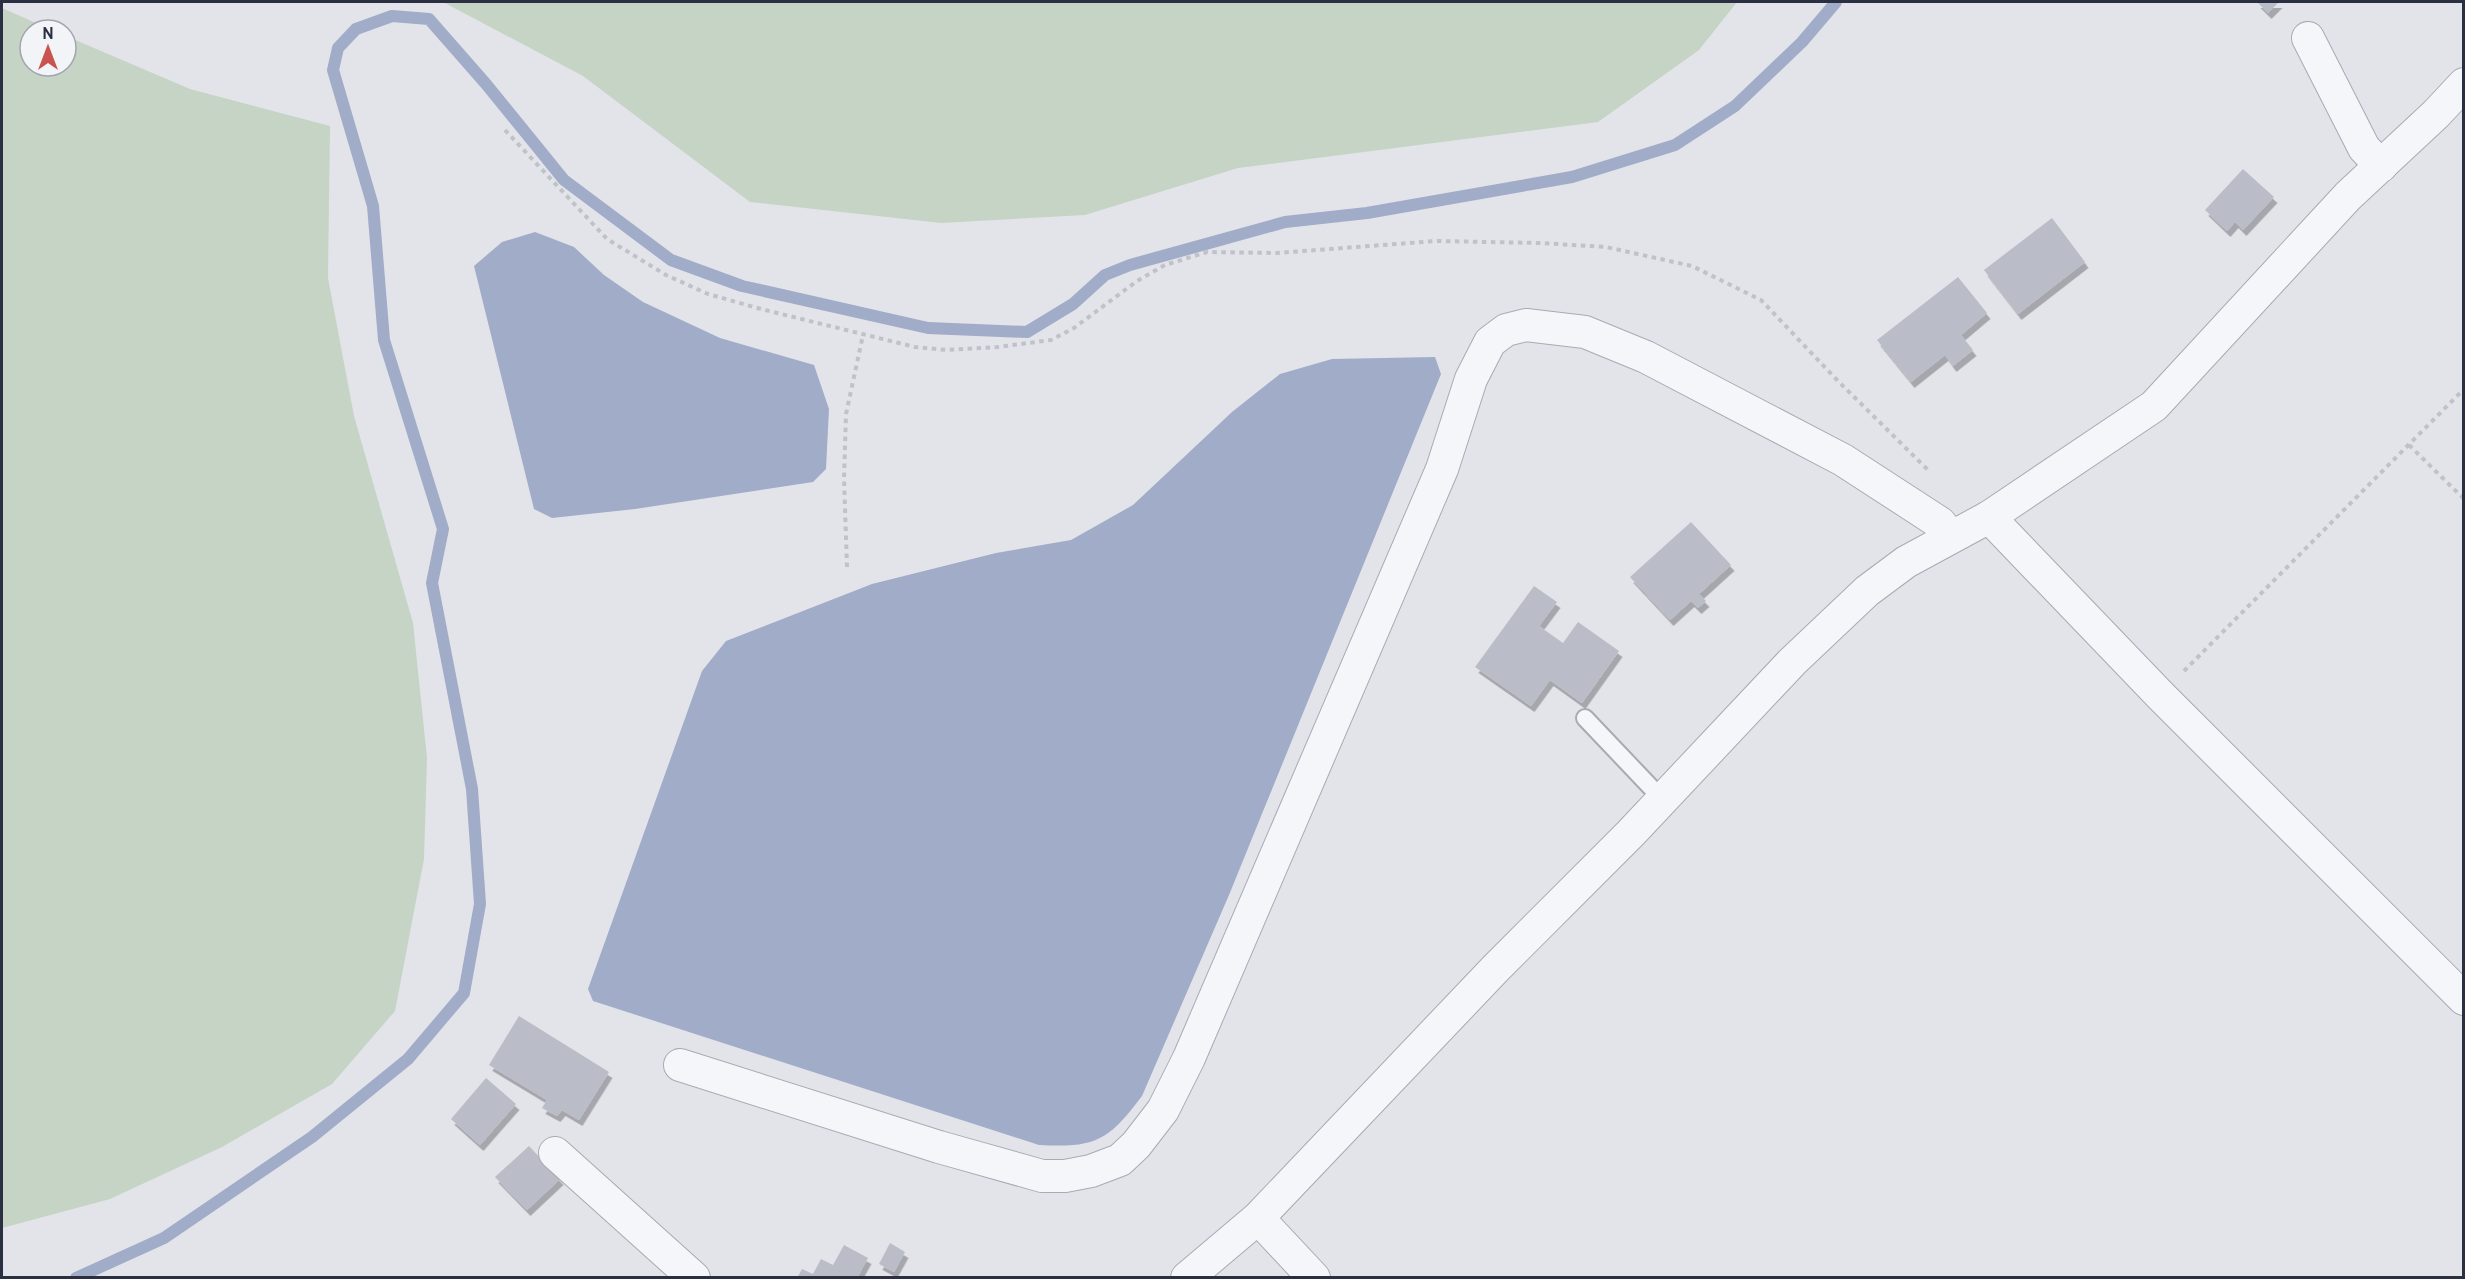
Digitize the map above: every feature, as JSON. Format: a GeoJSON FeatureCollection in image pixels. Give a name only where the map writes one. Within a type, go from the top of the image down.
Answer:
{"type":"FeatureCollection","features":[{"type":"Feature","properties":{"kind":"street"},"geometry":{"type":"LineString","coordinates":[[2308,38],[2364,148],[2380,166]]}},
{"type":"Feature","properties":{"kind":"street"},"geometry":{"type":"LineString","coordinates":[[1187,1278],[1258,1218],[1792,662],[1867,591],[1906,562],[1989,517],[2154,406],[2348,196],[2436,114],[2463,84]]}},
{"type":"Feature","properties":{"kind":"street"},"geometry":{"type":"LineString","coordinates":[[680,1065],[939,1147],[1042,1176],[1065,1176],[1090,1171],[1120,1160],[1136,1145],[1163,1110],[1189,1058],[1442,469],[1472,379],[1490,342],[1506,330],[1526,325],[1585,332],[1646,357],[1843,460],[1940,523],[1951,537]]}},
{"type":"Feature","properties":{"kind":"street"},"geometry":{"type":"LineString","coordinates":[[1989,517],[2160,695],[2463,999]]}},
{"type":"Feature","properties":{"kind":"street"},"geometry":{"type":"LineString","coordinates":[[555,1153],[694,1278]]}},
{"type":"Feature","properties":{"kind":"street"},"geometry":{"type":"LineString","coordinates":[[1258,1218],[1314,1278]]}},
{"type":"Feature","properties":{"kind":"lane"},"geometry":{"type":"LineString","coordinates":[[1585,718],[1662,799]]}},
{"type":"Feature","properties":{"kind":"path"},"geometry":{"type":"LineString","coordinates":[[505,130],[608,239],[666,275],[708,294],[862,334],[915,346],[947,350],[998,347],[1052,340],[1074,328],[1137,281],[1165,265],[1207,252],[1278,253],[1436,241],[1606,247],[1692,266],[1761,300],[1837,381],[1930,472]]}},
{"type":"Feature","properties":{"kind":"path"},"geometry":{"type":"LineString","coordinates":[[847,567],[844,478],[846,414],[862,334]]}},
{"type":"Feature","properties":{"kind":"path"},"geometry":{"type":"LineString","coordinates":[[2160,695],[2463,389]]}},
{"type":"Feature","properties":{"kind":"path"},"geometry":{"type":"LineString","coordinates":[[2409,445],[2463,499]]}},
{"type":"Feature","properties":{"kind":"green space"},"geometry":{"type":"Polygon","coordinates":[[[443,2],[1737,2],[1699,50],[1598,122],[1238,168],[1085,215],[941,223],[750,202],[583,76],[443,2]]]}},
{"type":"Feature","properties":{"kind":"green space"},"geometry":{"type":"Polygon","coordinates":[[[2,8],[25,18],[18,18],[18,78],[78,78],[78,41],[190,89],[330,126],[328,278],[354,416],[413,623],[427,758],[424,859],[395,1011],[332,1084],[222,1147],[110,1199],[2,1228],[2,8]]]}},
{"type":"Feature","properties":{"kind":"water"},"geometry":{"type":"Polygon","coordinates":[[[535,232],[574,247],[604,275],[643,302],[720,338],[814,365],[829,409],[826,469],[813,482],[635,509],[552,518],[534,509],[474,266],[502,242],[535,232]]]}},
{"type":"Feature","properties":{"kind":"water"},"geometry":{"type":"Polygon","coordinates":[[[1435,357],[1441,374],[1229,895],[1142,1096],[1120,1123],[1109,1132],[1088,1143],[1039,1145],[593,1001],[588,989],[702,671],[726,641],[872,584],[996,553],[1071,540],[1133,505],[1232,412],[1280,374],[1332,359],[1435,357]]]}},
{"type":"Feature","properties":{"kind":"building"},"geometry":{"type":"Polygon","coordinates":[[[2257,2],[2279,2],[2268,13],[2257,2]]]}},
{"type":"Feature","properties":{"kind":"building"},"geometry":{"type":"Polygon","coordinates":[[[2243,169],[2274,197],[2243,230],[2235,222],[2227,231],[2205,210],[2243,169]]]}},
{"type":"Feature","properties":{"kind":"building"},"geometry":{"type":"Polygon","coordinates":[[[2052,218],[2085,262],[2018,314],[1984,270],[2052,218]]]}},
{"type":"Feature","properties":{"kind":"building"},"geometry":{"type":"Polygon","coordinates":[[[1958,277],[1987,313],[1961,335],[1973,350],[1953,366],[1945,355],[1911,382],[1877,340],[1958,277]]]}},
{"type":"Feature","properties":{"kind":"building"},"geometry":{"type":"Polygon","coordinates":[[[1691,522],[1731,565],[1699,594],[1706,601],[1698,608],[1691,601],[1670,620],[1630,577],[1691,522]]]}},
{"type":"Feature","properties":{"kind":"building"},"geometry":{"type":"Polygon","coordinates":[[[1534,586],[1557,602],[1539,626],[1563,643],[1578,622],[1619,651],[1582,703],[1550,680],[1531,706],[1475,667],[1534,586]]]}},
{"type":"Feature","properties":{"kind":"building"},"geometry":{"type":"Polygon","coordinates":[[[519,1016],[609,1072],[579,1120],[562,1110],[557,1116],[542,1108],[547,1100],[489,1065],[519,1016]]]}},
{"type":"Feature","properties":{"kind":"building"},"geometry":{"type":"Polygon","coordinates":[[[486,1078],[516,1104],[480,1145],[451,1119],[486,1078]]]}},
{"type":"Feature","properties":{"kind":"building"},"geometry":{"type":"Polygon","coordinates":[[[529,1146],[560,1179],[527,1210],[495,1177],[529,1146]]]}},
{"type":"Feature","properties":{"kind":"building"},"geometry":{"type":"Polygon","coordinates":[[[890,1243],[905,1252],[894,1272],[879,1264],[890,1243]]]}},
{"type":"Feature","properties":{"kind":"building"},"geometry":{"type":"Polygon","coordinates":[[[844,1245],[868,1258],[857,1278],[797,1278],[802,1269],[813,1274],[821,1259],[833,1265],[844,1245]]]}},
{"type":"Feature","properties":{"kind":"waterway"},"geometry":{"type":"LineString","coordinates":[[76,1278],[164,1238],[312,1137],[408,1059],[464,993],[480,904],[472,789],[432,583],[443,529],[384,340],[373,206],[333,70],[338,48],[356,29],[392,16],[429,19],[486,84],[564,180],[671,260],[742,286],[928,328],[1027,332],[1073,304],[1105,275],[1130,265],[1285,222],[1367,213],[1572,177],[1675,145],[1735,106],[1802,42],[1836,2]]}}]}
